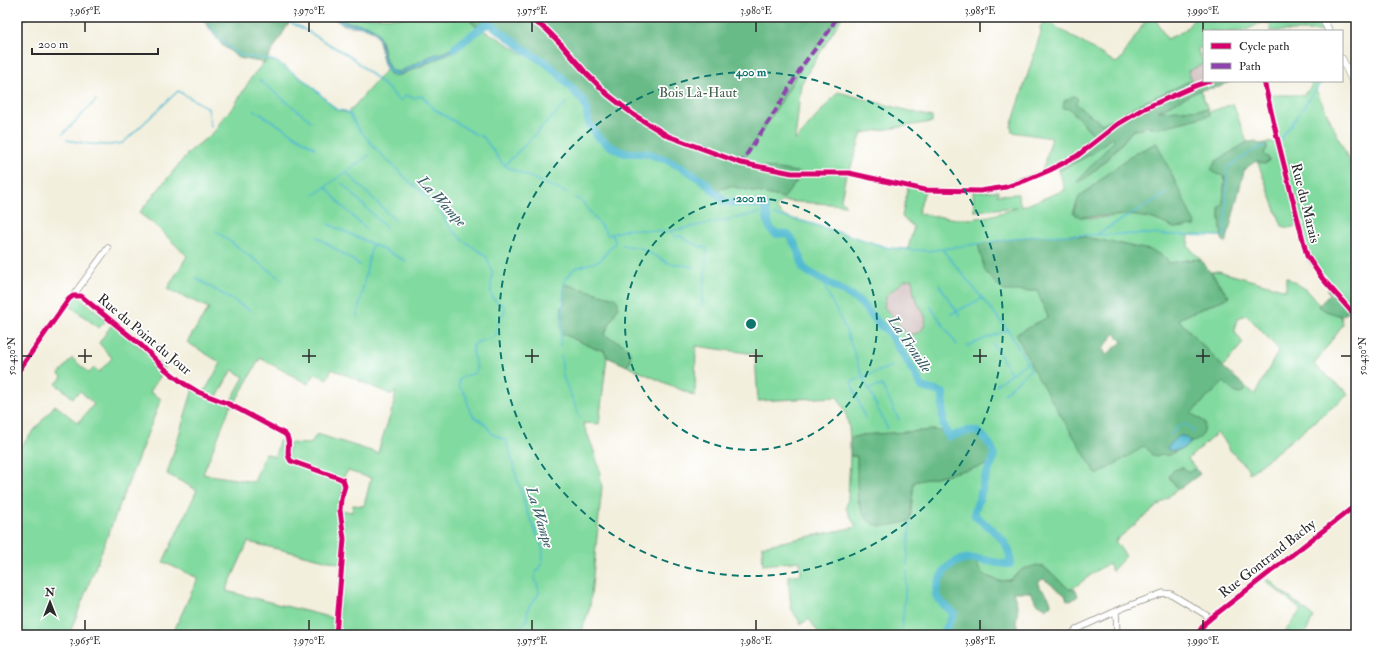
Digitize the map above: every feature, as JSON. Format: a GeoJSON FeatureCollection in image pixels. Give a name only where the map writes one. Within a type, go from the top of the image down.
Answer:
{"type":"FeatureCollection","features":[{"type":"Feature","properties":{"kind":"main road"},"geometry":{"type":"LineString","coordinates":[[1322,17],[1328,30]]}},
{"type":"Feature","properties":{"kind":"main road"},"geometry":{"type":"LineString","coordinates":[[1343,61],[1356,88]]}},
{"type":"Feature","properties":{"kind":"street"},"geometry":{"type":"LineString","coordinates":[[741,163],[792,173],[849,174],[925,190],[990,190],[1014,184],[1054,168],[1080,153],[1118,124],[1134,114],[1156,103],[1208,82]]}},
{"type":"Feature","properties":{"kind":"street","name":"Rue du Marais"},"geometry":{"type":"LineString","coordinates":[[1264,82],[1307,256],[1322,278],[1351,311],[1356,314]]}},
{"type":"Feature","properties":{"kind":"street"},"geometry":{"type":"LineString","coordinates":[[17,374],[71,297],[108,248]]}},
{"type":"Feature","properties":{"kind":"street","name":"Rue du Point du Jour"},"geometry":{"type":"LineString","coordinates":[[71,297],[77,296],[83,298],[142,346],[167,371],[193,389],[229,404],[285,434],[289,441],[288,455],[291,461],[343,480],[345,486],[341,499],[340,510],[344,539],[336,635]]}},
{"type":"Feature","properties":{"kind":"street","name":"Rue Gontrand Bachy"},"geometry":{"type":"LineString","coordinates":[[1198,635],[1205,623],[1211,618],[1356,505]]}},
{"type":"Feature","properties":{"kind":"street"},"geometry":{"type":"LineString","coordinates":[[1071,635],[1077,629],[1116,611],[1154,596],[1166,593],[1171,594],[1211,618]]}},
{"type":"Feature","properties":{"kind":"street"},"geometry":{"type":"LineString","coordinates":[[1116,611],[1116,635]]}},
{"type":"Feature","properties":{"kind":"shaded area"},"geometry":{"type":"Polygon","coordinates":[[[1203,64],[1203,82],[1195,86],[1188,71],[1203,64]]]}},
{"type":"Feature","properties":{"kind":"shaded area"},"geometry":{"type":"Polygon","coordinates":[[[913,279],[914,296],[926,318],[926,324],[921,332],[917,334],[906,334],[884,307],[886,297],[905,280],[913,279]]]}},
{"type":"Feature","properties":{"kind":"green space"},"geometry":{"type":"Polygon","coordinates":[[[201,17],[285,17],[289,23],[265,63],[239,58],[222,45],[201,17]]]}},
{"type":"Feature","properties":{"kind":"green space"},"geometry":{"type":"Polygon","coordinates":[[[337,17],[468,18],[475,26],[479,26],[482,30],[495,36],[523,54],[526,51],[545,62],[559,74],[585,103],[589,123],[610,146],[624,153],[647,153],[667,160],[685,169],[705,182],[715,191],[730,186],[784,198],[741,163],[778,107],[802,66],[829,31],[837,17],[842,17],[801,84],[795,141],[838,92],[932,117],[932,122],[862,133],[849,173],[846,174],[841,200],[846,205],[782,201],[776,208],[785,217],[806,222],[889,248],[910,249],[908,248],[914,227],[902,217],[908,186],[925,190],[918,214],[954,219],[966,219],[996,214],[1017,207],[974,211],[973,191],[999,191],[997,195],[1018,194],[1021,207],[1024,206],[1065,190],[1059,171],[1093,153],[1111,138],[1114,138],[1115,141],[1077,181],[1093,172],[1100,166],[1133,130],[1142,129],[1145,126],[1159,128],[1210,115],[1209,112],[1233,104],[1247,142],[1215,162],[1221,175],[1225,175],[1223,203],[1219,209],[1222,236],[1189,235],[1188,246],[1201,260],[1169,263],[1162,255],[1121,244],[1074,235],[1029,237],[1048,317],[1036,373],[1051,397],[1145,445],[1170,455],[1190,444],[1190,441],[1196,441],[1191,413],[1224,382],[1239,394],[1243,392],[1246,387],[1255,394],[1279,350],[1247,315],[1238,318],[1235,326],[1236,334],[1243,343],[1223,367],[1178,319],[1229,297],[1211,272],[1218,271],[1286,290],[1286,277],[1307,290],[1319,306],[1326,311],[1341,316],[1343,324],[1314,365],[1349,394],[1249,474],[1249,470],[1229,449],[1224,440],[1217,433],[1188,459],[1196,469],[1189,471],[1182,468],[1169,477],[1178,489],[1115,541],[1126,556],[1112,571],[1109,564],[1099,569],[1072,589],[1069,589],[1044,567],[1023,569],[1010,580],[999,581],[984,575],[978,567],[956,561],[947,568],[942,576],[949,609],[954,613],[952,620],[947,623],[940,635],[820,635],[809,619],[801,624],[791,608],[788,576],[801,574],[800,561],[763,565],[762,546],[856,527],[846,508],[848,498],[850,456],[857,456],[858,502],[910,521],[914,482],[991,464],[993,453],[988,442],[979,432],[973,430],[949,437],[936,430],[862,435],[850,438],[849,427],[843,406],[837,397],[758,401],[755,354],[696,346],[695,396],[627,366],[631,359],[604,335],[618,307],[563,297],[564,305],[562,306],[561,333],[596,349],[604,350],[607,357],[599,424],[583,423],[599,468],[602,487],[590,606],[582,631],[579,635],[172,635],[198,578],[163,562],[197,490],[167,474],[193,389],[203,394],[221,363],[187,342],[209,308],[167,289],[187,256],[155,225],[139,213],[189,152],[215,131],[224,116],[234,106],[253,75],[267,59],[277,62],[308,83],[337,110],[348,113],[387,69],[391,75],[401,75],[459,49],[464,44],[457,45],[399,72],[393,71],[389,67],[380,37],[377,33],[362,25],[342,20],[337,17]],[[1156,143],[1130,156],[1079,197],[1073,213],[1086,218],[1122,215],[1141,216],[1174,228],[1178,188],[1156,143]],[[912,279],[905,280],[886,296],[884,307],[907,334],[916,334],[920,332],[926,320],[915,297],[912,279]],[[260,358],[233,406],[231,405],[203,474],[254,482],[265,453],[275,457],[279,441],[287,444],[284,458],[288,455],[289,443],[309,444],[317,434],[378,453],[393,407],[396,392],[392,395],[332,369],[327,379],[315,374],[308,384],[260,358]],[[232,370],[216,398],[229,404],[244,377],[232,370]],[[348,471],[342,479],[344,481],[340,510],[352,512],[353,505],[364,506],[371,478],[348,471]],[[248,542],[226,591],[337,619],[342,564],[248,542]]]}},
{"type":"Feature","properties":{"kind":"green space","name":"Bois Là-Haut"},"geometry":{"type":"Polygon","coordinates":[[[468,17],[837,17],[829,31],[802,66],[778,107],[741,163],[803,173],[784,198],[730,186],[715,191],[705,182],[685,169],[667,160],[647,153],[624,153],[610,146],[597,136],[589,123],[585,103],[559,74],[545,62],[531,54],[508,37],[503,31],[490,23],[475,26],[468,17]]]}},
{"type":"Feature","properties":{"kind":"green space"},"geometry":{"type":"Polygon","coordinates":[[[1148,17],[1154,17],[1167,39],[1184,31],[1196,17],[1322,17],[1328,30],[1271,30],[1270,24],[1263,23],[1247,30],[1203,30],[1203,46],[1198,49],[1198,51],[1203,64],[1188,71],[1193,82],[1188,82],[1146,101],[1102,124],[1075,104],[1070,109],[1094,135],[1076,151],[1043,173],[1043,168],[1052,138],[1012,132],[1011,126],[1041,32],[1040,27],[1045,20],[1116,63],[1121,59],[1148,17]]]}},
{"type":"Feature","properties":{"kind":"green space"},"geometry":{"type":"Polygon","coordinates":[[[1188,82],[1193,82],[1195,86],[1207,82],[1230,82],[1219,87],[1200,90],[1158,111],[1208,109],[1210,115],[1159,128],[1146,126],[1142,129],[1133,130],[1101,165],[1079,183],[1077,181],[1114,141],[1114,138],[1111,138],[1093,153],[1059,171],[1059,162],[1076,151],[1094,135],[1070,109],[1063,108],[1064,101],[1074,96],[1078,99],[1076,104],[1102,124],[1146,101],[1188,82]]]}},
{"type":"Feature","properties":{"kind":"green space"},"geometry":{"type":"Polygon","coordinates":[[[1310,82],[1321,82],[1316,90],[1356,175],[1356,299],[1349,309],[1309,261],[1300,226],[1287,228],[1282,226],[1257,161],[1263,164],[1267,163],[1269,160],[1264,153],[1267,148],[1266,143],[1278,141],[1267,95],[1303,95],[1312,86],[1310,82]]]}},
{"type":"Feature","properties":{"kind":"green space"},"geometry":{"type":"Polygon","coordinates":[[[1200,90],[1208,109],[1158,111],[1200,90]]]}},
{"type":"Feature","properties":{"kind":"green space"},"geometry":{"type":"Polygon","coordinates":[[[1256,141],[1259,144],[1266,143],[1267,148],[1264,154],[1269,160],[1267,163],[1263,164],[1257,161],[1244,171],[1226,243],[1222,239],[1219,209],[1223,203],[1225,176],[1216,174],[1211,170],[1215,162],[1247,142],[1256,141]]]}},
{"type":"Feature","properties":{"kind":"green space"},"geometry":{"type":"Polygon","coordinates":[[[1157,143],[1196,226],[1174,228],[1154,219],[1130,215],[1080,217],[1073,213],[1079,197],[1130,156],[1157,143]]]}},
{"type":"Feature","properties":{"kind":"green space"},"geometry":{"type":"Polygon","coordinates":[[[1074,235],[1150,250],[1162,255],[1169,263],[1201,260],[1229,297],[1178,319],[1223,367],[1246,387],[1243,392],[1239,394],[1234,392],[1224,382],[1191,413],[1205,422],[1203,433],[1196,441],[1190,441],[1180,436],[1167,447],[1173,451],[1176,451],[1170,455],[1153,456],[1145,446],[1097,475],[1035,373],[1016,334],[1048,317],[1037,291],[1004,291],[985,271],[978,244],[1034,236],[1074,235]],[[1115,333],[1103,349],[1106,355],[1122,342],[1115,333]]]}},
{"type":"Feature","properties":{"kind":"green space"},"geometry":{"type":"Polygon","coordinates":[[[564,284],[615,298],[618,302],[618,307],[604,335],[621,343],[629,350],[630,360],[627,366],[607,357],[604,350],[596,349],[561,333],[562,306],[564,305],[564,284]]]}},
{"type":"Feature","properties":{"kind":"green space"},"geometry":{"type":"Polygon","coordinates":[[[1330,287],[1351,311],[1341,316],[1326,311],[1318,306],[1330,294],[1327,290],[1330,287]]]}},
{"type":"Feature","properties":{"kind":"green space"},"geometry":{"type":"Polygon","coordinates":[[[77,295],[107,320],[99,328],[66,303],[77,295]]]}},
{"type":"Feature","properties":{"kind":"green space"},"geometry":{"type":"Polygon","coordinates":[[[113,323],[165,369],[150,392],[161,399],[69,635],[17,635],[17,451],[55,405],[78,423],[94,404],[80,391],[73,398],[56,384],[62,377],[59,374],[72,358],[89,373],[94,368],[99,372],[112,358],[99,343],[113,323]]]}},
{"type":"Feature","properties":{"kind":"green space"},"geometry":{"type":"Polygon","coordinates":[[[936,430],[945,432],[949,437],[968,431],[977,431],[986,439],[992,448],[993,459],[991,464],[914,482],[910,521],[885,526],[872,523],[865,517],[858,498],[857,456],[850,456],[850,438],[862,435],[936,430]]]}},
{"type":"Feature","properties":{"kind":"green space"},"geometry":{"type":"Polygon","coordinates":[[[1182,468],[1189,471],[1196,469],[1200,474],[1178,489],[1169,477],[1174,470],[1182,468]]]}},
{"type":"Feature","properties":{"kind":"green space"},"geometry":{"type":"Polygon","coordinates":[[[966,558],[977,559],[978,567],[984,575],[999,581],[1010,580],[1023,569],[1037,565],[1044,567],[1069,589],[1076,590],[1078,596],[1071,601],[1067,600],[1065,595],[1044,579],[1038,583],[1039,587],[1049,597],[1051,605],[1047,609],[1037,603],[1030,592],[1013,592],[1018,608],[1016,624],[1019,629],[1017,632],[1012,632],[1009,628],[991,632],[992,635],[940,635],[947,623],[952,620],[954,613],[943,604],[936,595],[941,576],[954,563],[966,558]]]}},
{"type":"Feature","properties":{"kind":"green space"},"geometry":{"type":"Polygon","coordinates":[[[1269,579],[1280,590],[1314,617],[1304,635],[1294,635],[1285,631],[1301,610],[1266,581],[1269,579]]]}},
{"type":"Feature","properties":{"kind":"water"},"geometry":{"type":"Polygon","coordinates":[[[332,17],[346,22],[366,25],[373,28],[379,36],[386,62],[393,71],[399,72],[431,56],[448,51],[462,42],[464,44],[459,49],[396,76],[386,69],[378,38],[372,30],[364,27],[342,24],[332,17]]]}},
{"type":"Feature","properties":{"kind":"water"},"geometry":{"type":"Polygon","coordinates":[[[1179,436],[1186,438],[1190,441],[1190,444],[1179,450],[1168,450],[1167,447],[1179,436]]]}},
{"type":"Feature","properties":{"kind":"waterway"},"geometry":{"type":"LineString","coordinates":[[17,24],[28,17]]}},
{"type":"Feature","properties":{"kind":"waterway","name":"La Wampe"},"geometry":{"type":"LineString","coordinates":[[204,17],[220,39],[230,49],[241,55],[268,59],[277,62],[308,83],[337,110],[345,111],[350,114],[357,127],[376,149],[441,211],[448,226],[463,240],[486,256],[492,271],[492,297],[499,304],[503,304],[505,309],[498,323],[494,336],[474,345],[473,352],[477,369],[474,373],[461,378],[459,380],[459,386],[466,396],[469,409],[474,417],[485,424],[492,434],[506,440],[527,512],[542,546],[543,561],[535,575],[539,593],[528,609],[526,621],[514,635]]}},
{"type":"Feature","properties":{"kind":"waterway"},"geometry":{"type":"LineString","coordinates":[[277,17],[300,27],[351,57],[392,92],[398,100],[402,100],[406,95],[413,98],[422,96],[434,109],[475,134],[483,137],[503,164],[507,167],[567,193]]}},
{"type":"Feature","properties":{"kind":"waterway","name":"La Trouille"},"geometry":{"type":"LineString","coordinates":[[455,48],[485,25],[489,24],[493,26],[531,54],[545,62],[559,74],[585,103],[589,123],[597,136],[610,146],[624,153],[647,153],[667,160],[685,169],[705,182],[725,202],[763,205],[770,228],[776,234],[786,234],[792,239],[803,268],[861,303],[881,326],[888,331],[922,387],[943,393],[943,421],[949,437],[973,431],[982,435],[987,441],[993,450],[994,457],[986,475],[981,495],[975,508],[975,516],[993,530],[1004,542],[1010,556],[1010,564],[968,559],[960,560],[948,567],[940,579],[936,595],[943,604],[954,613],[943,635]]}},
{"type":"Feature","properties":{"kind":"waterway"},"geometry":{"type":"LineString","coordinates":[[259,80],[312,122]]}},
{"type":"Feature","properties":{"kind":"waterway"},"geometry":{"type":"LineString","coordinates":[[1281,139],[1321,82]]}},
{"type":"Feature","properties":{"kind":"waterway"},"geometry":{"type":"LineString","coordinates":[[67,140],[89,144],[109,145],[123,143],[178,91],[208,108],[211,127]]}},
{"type":"Feature","properties":{"kind":"waterway"},"geometry":{"type":"LineString","coordinates":[[63,134],[96,100]]}},
{"type":"Feature","properties":{"kind":"waterway"},"geometry":{"type":"LineString","coordinates":[[505,165],[566,103]]}},
{"type":"Feature","properties":{"kind":"waterway"},"geometry":{"type":"LineString","coordinates":[[254,110],[315,148]]}},
{"type":"Feature","properties":{"kind":"waterway"},"geometry":{"type":"LineString","coordinates":[[1223,236],[1225,236],[1227,168],[1257,148],[1265,146]]}},
{"type":"Feature","properties":{"kind":"waterway"},"geometry":{"type":"LineString","coordinates":[[314,195],[369,155]]}},
{"type":"Feature","properties":{"kind":"waterway"},"geometry":{"type":"LineString","coordinates":[[346,172],[396,221]]}},
{"type":"Feature","properties":{"kind":"waterway"},"geometry":{"type":"LineString","coordinates":[[342,183],[386,228]]}},
{"type":"Feature","properties":{"kind":"waterway"},"geometry":{"type":"LineString","coordinates":[[326,187],[341,205],[367,230]]}},
{"type":"Feature","properties":{"kind":"waterway"},"geometry":{"type":"LineString","coordinates":[[1095,235],[1168,193]]}},
{"type":"Feature","properties":{"kind":"waterway"},"geometry":{"type":"LineString","coordinates":[[575,198],[581,200],[608,235],[628,229]]}},
{"type":"Feature","properties":{"kind":"waterway"},"geometry":{"type":"LineString","coordinates":[[630,229],[666,232],[760,213]]}},
{"type":"Feature","properties":{"kind":"waterway"},"geometry":{"type":"LineString","coordinates":[[774,215],[806,222],[889,248],[928,251],[1032,236],[1138,234],[1221,236]]}},
{"type":"Feature","properties":{"kind":"waterway"},"geometry":{"type":"LineString","coordinates":[[328,224],[406,261]]}},
{"type":"Feature","properties":{"kind":"waterway"},"geometry":{"type":"LineString","coordinates":[[216,231],[282,280]]}},
{"type":"Feature","properties":{"kind":"waterway"},"geometry":{"type":"LineString","coordinates":[[670,231],[676,237],[681,236],[690,242],[707,249],[706,264]]}},
{"type":"Feature","properties":{"kind":"waterway"},"geometry":{"type":"LineString","coordinates":[[560,346],[565,280],[575,268],[599,261],[615,243],[615,240],[611,234]]}},
{"type":"Feature","properties":{"kind":"waterway"},"geometry":{"type":"LineString","coordinates":[[317,237],[360,265]]}},
{"type":"Feature","properties":{"kind":"waterway"},"geometry":{"type":"LineString","coordinates":[[357,317],[372,244]]}},
{"type":"Feature","properties":{"kind":"waterway"},"geometry":{"type":"LineString","coordinates":[[622,245],[641,248],[668,263],[694,267]]}},
{"type":"Feature","properties":{"kind":"waterway"},"geometry":{"type":"LineString","coordinates":[[942,249],[1008,330],[1027,362],[996,385]]}},
{"type":"Feature","properties":{"kind":"waterway"},"geometry":{"type":"LineString","coordinates":[[702,305],[706,267]]}},
{"type":"Feature","properties":{"kind":"waterway"},"geometry":{"type":"LineString","coordinates":[[196,278],[249,310]]}},
{"type":"Feature","properties":{"kind":"waterway"},"geometry":{"type":"LineString","coordinates":[[939,285],[960,316]]}},
{"type":"Feature","properties":{"kind":"waterway"},"geometry":{"type":"LineString","coordinates":[[825,288],[845,328],[863,377],[887,428]]}},
{"type":"Feature","properties":{"kind":"waterway"},"geometry":{"type":"LineString","coordinates":[[951,314],[983,298]]}},
{"type":"Feature","properties":{"kind":"waterway"},"geometry":{"type":"LineString","coordinates":[[930,306],[957,345]]}},
{"type":"Feature","properties":{"kind":"waterway"},"geometry":{"type":"LineString","coordinates":[[967,346],[1008,330]]}},
{"type":"Feature","properties":{"kind":"waterway"},"geometry":{"type":"LineString","coordinates":[[993,344],[1011,373]]}},
{"type":"Feature","properties":{"kind":"waterway"},"geometry":{"type":"LineString","coordinates":[[561,356],[563,377],[580,417]]}},
{"type":"Feature","properties":{"kind":"waterway"},"geometry":{"type":"LineString","coordinates":[[1004,394],[1031,370],[1027,362]]}},
{"type":"Feature","properties":{"kind":"waterway"},"geometry":{"type":"LineString","coordinates":[[865,418],[851,382],[892,366]]}},
{"type":"Feature","properties":{"kind":"waterway"},"geometry":{"type":"LineString","coordinates":[[869,389],[882,385],[899,420]]}},
{"type":"Feature","properties":{"kind":"waterway"},"geometry":{"type":"LineString","coordinates":[[1170,435],[1182,424],[1187,425],[1194,432]]}},
{"type":"Feature","properties":{"kind":"waterway"},"geometry":{"type":"LineString","coordinates":[[907,566],[910,523]]}},
{"type":"Feature","properties":{"kind":"waterway"},"geometry":{"type":"LineString","coordinates":[[902,629],[907,571]]}},
{"type":"Feature","properties":{"kind":"marked path"},"geometry":{"type":"LineString","coordinates":[[738,163],[741,163],[778,107],[802,66],[829,31],[837,17]]}},
{"type":"Feature","properties":{"kind":"cycle path"},"geometry":{"type":"LineString","coordinates":[[527,17],[546,29],[607,94],[634,115],[668,136],[741,163],[792,173],[849,173],[925,190],[980,191],[1006,187],[1024,181],[1077,156],[1118,124],[1143,109],[1207,82]]}},
{"type":"Feature","properties":{"kind":"cycle path"},"geometry":{"type":"LineString","coordinates":[[1264,82],[1307,256],[1322,278],[1351,311],[1356,314]]}},
{"type":"Feature","properties":{"kind":"cycle path"},"geometry":{"type":"LineString","coordinates":[[17,373],[69,299],[73,296],[81,296],[142,346],[165,369],[183,383],[198,392],[229,404],[285,434],[288,440],[288,455],[291,461],[343,480],[345,486],[341,499],[340,510],[344,539],[336,635]]}},
{"type":"Feature","properties":{"kind":"cycle path"},"geometry":{"type":"LineString","coordinates":[[1197,635],[1205,623],[1211,618],[1356,505]]}}]}
